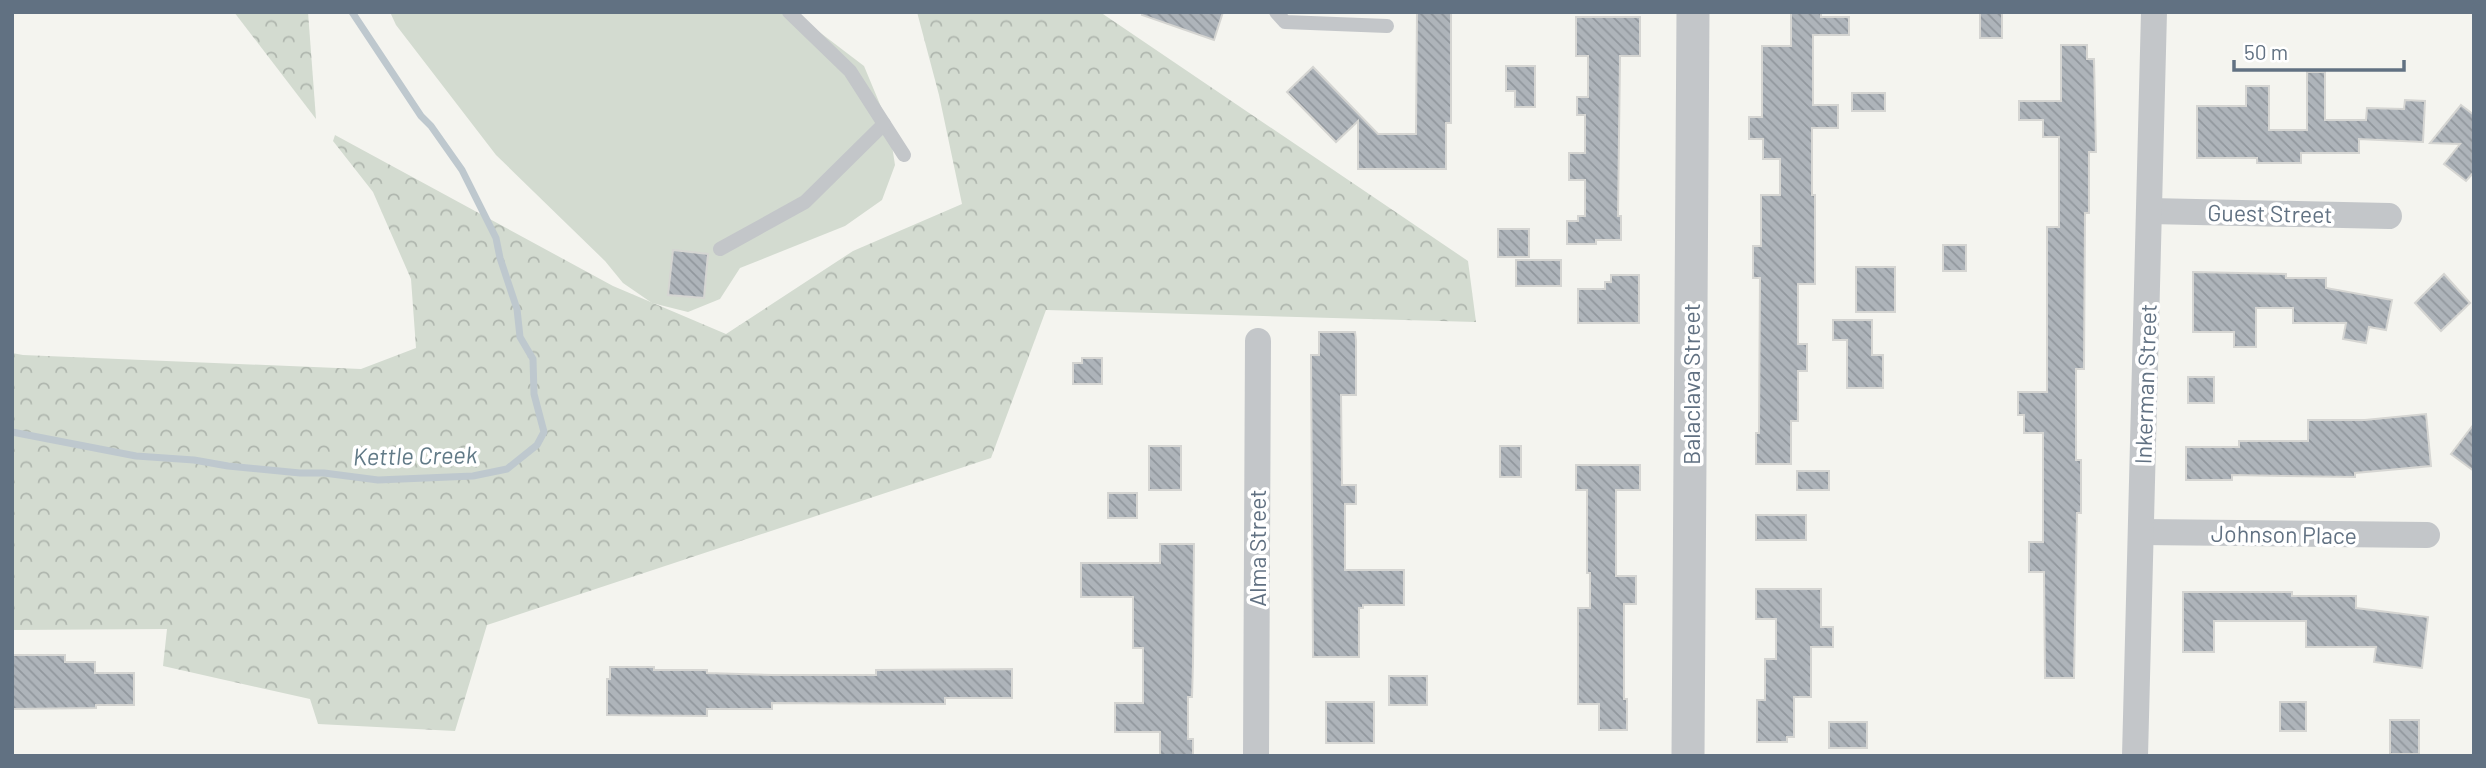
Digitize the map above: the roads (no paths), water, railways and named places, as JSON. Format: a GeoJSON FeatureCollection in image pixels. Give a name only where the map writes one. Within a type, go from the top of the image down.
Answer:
{"type":"FeatureCollection","features":[{"type":"Feature","properties":{"kind":"street","name":"Inkerman Street"},"geometry":{"type":"LineString","coordinates":[[2135,756],[2154,12]]}},
{"type":"Feature","properties":{"kind":"street","name":"Balaclava Street"},"geometry":{"type":"LineString","coordinates":[[1688,756],[1695,23]]}},
{"type":"Feature","properties":{"kind":"street","name":"Guest Street"},"geometry":{"type":"LineString","coordinates":[[2150,211],[2389,216]]}},
{"type":"Feature","properties":{"kind":"street","name":"Alma Street"},"geometry":{"type":"LineString","coordinates":[[1256,756],[1258,341]]}},
{"type":"Feature","properties":{"kind":"street","name":"Johnson Place"},"geometry":{"type":"LineString","coordinates":[[2141,532],[2427,535]]}},
{"type":"Feature","properties":{"kind":"lane"},"geometry":{"type":"LineString","coordinates":[[789,12],[850,71],[904,155]]}},
{"type":"Feature","properties":{"kind":"lane"},"geometry":{"type":"LineString","coordinates":[[1276,12],[1285,22],[1387,26]]}},
{"type":"Feature","properties":{"kind":"lane"},"geometry":{"type":"LineString","coordinates":[[720,249],[806,202],[884,124]]}},
{"type":"Feature","properties":{"kind":"waterway","name":"Kettle Creek"},"geometry":{"type":"LineString","coordinates":[[12,432],[136,456],[378,480],[473,476],[507,469],[537,445],[544,432],[534,394],[533,359],[520,337],[517,309],[496,238],[462,170],[421,116],[352,12]]}}]}
